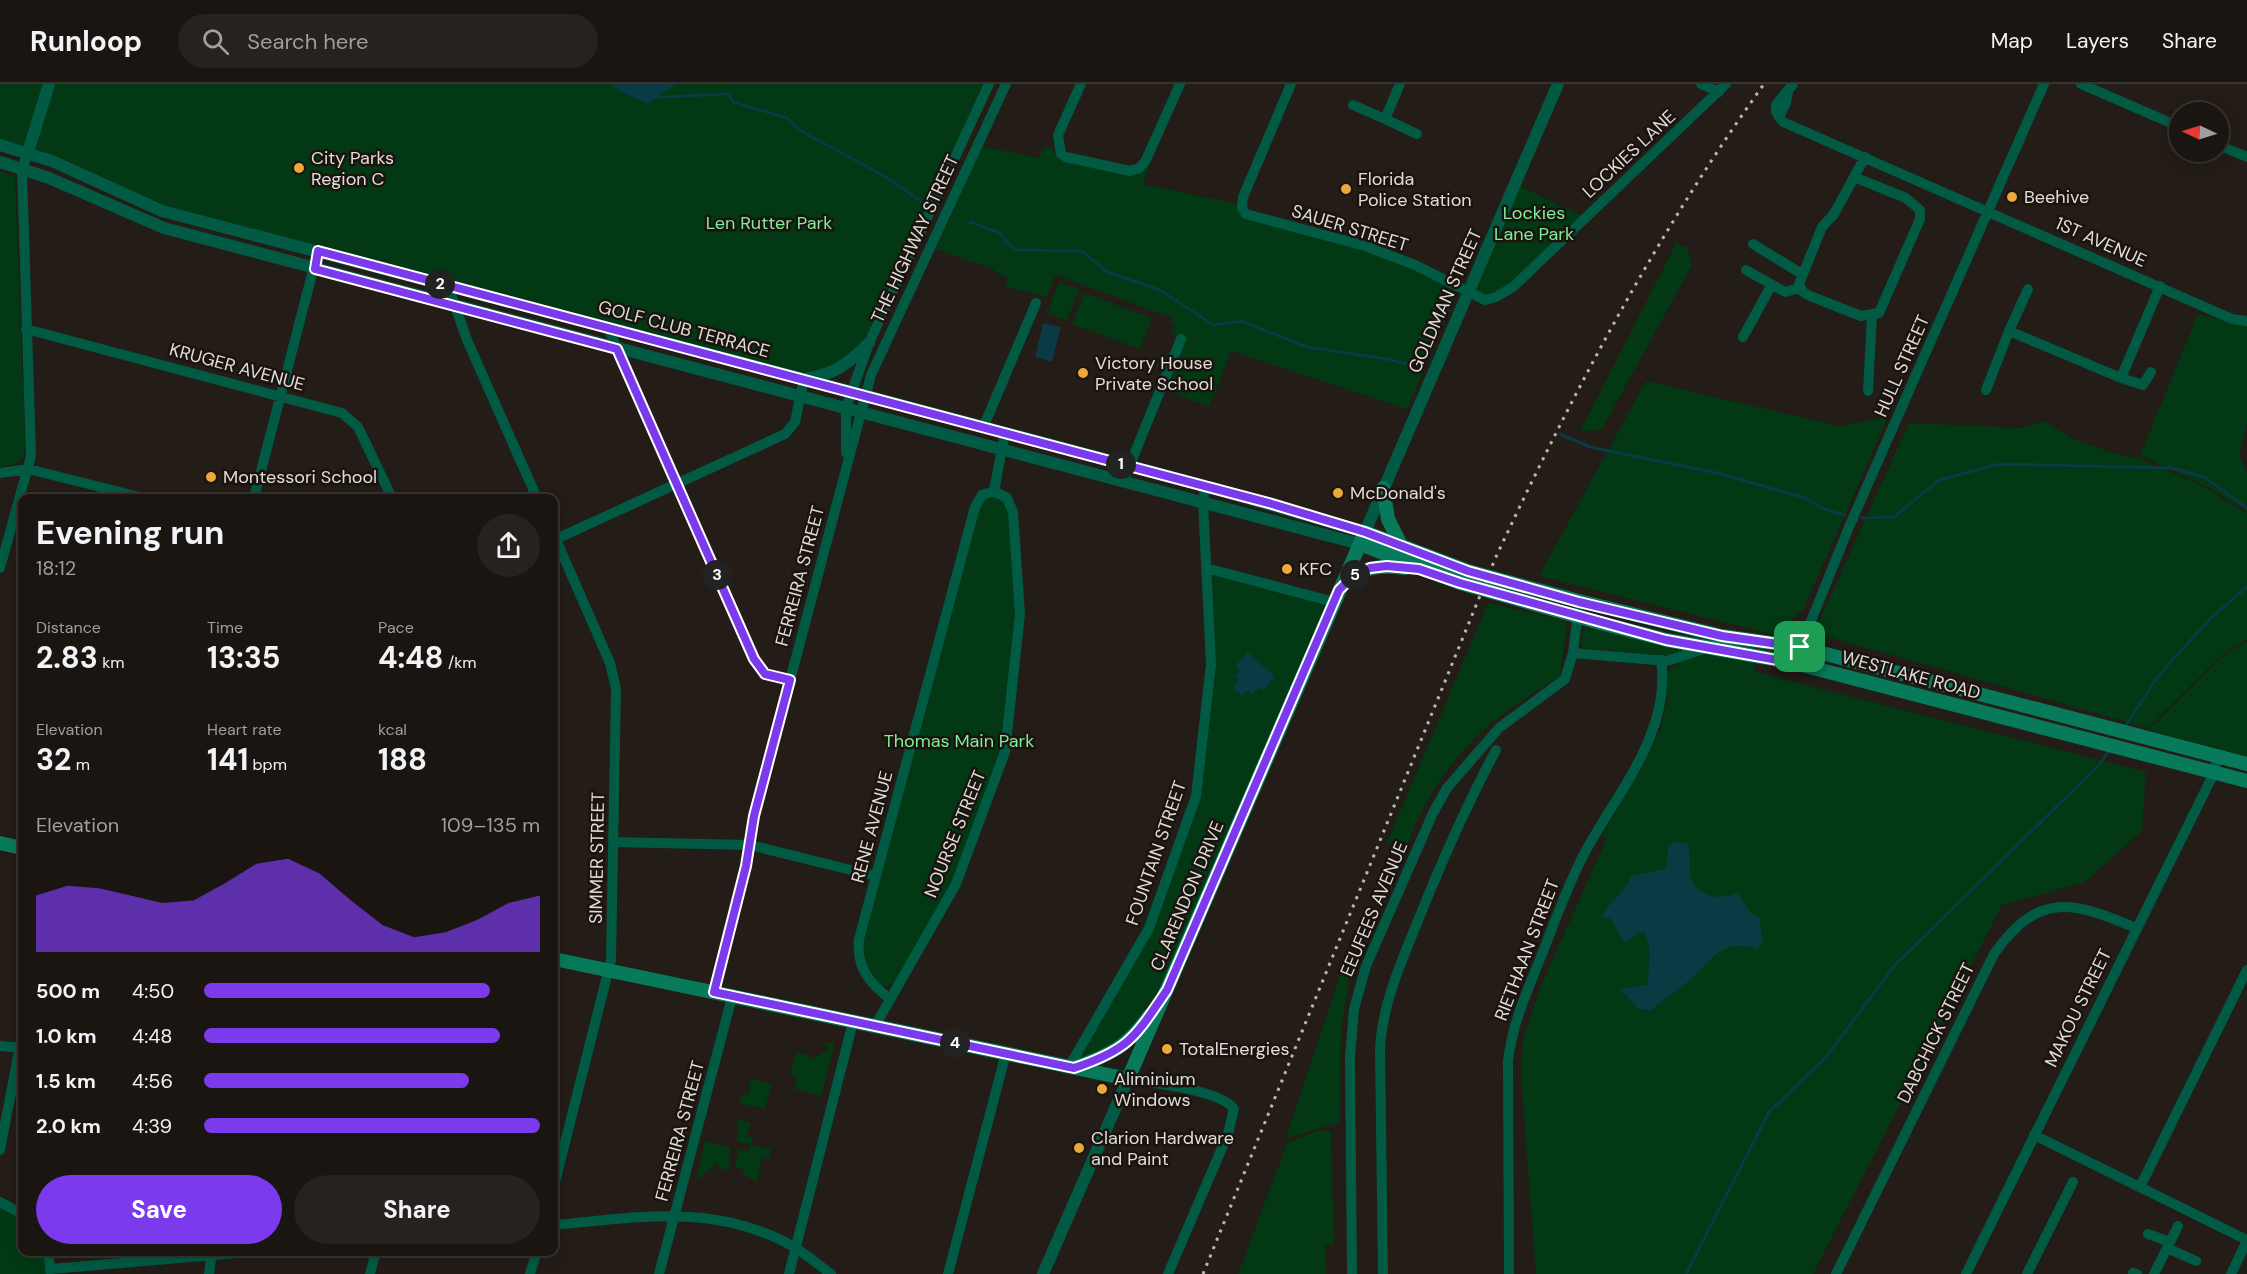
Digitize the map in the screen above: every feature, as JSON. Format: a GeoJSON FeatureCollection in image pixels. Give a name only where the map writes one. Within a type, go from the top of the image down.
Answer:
{"type":"FeatureCollection","features":[{"type":"Feature","properties":{"kind":"main road"},"geometry":{"type":"LineString","coordinates":[[1383,488],[1388,519],[1401,545]]}},
{"type":"Feature","properties":{"kind":"main road","name":"WESTLAKE ROAD"},"geometry":{"type":"LineString","coordinates":[[1362,538],[1401,545],[1468,571],[1579,602],[1712,633],[1800,647],[2247,764]]}},
{"type":"Feature","properties":{"kind":"main road","name":"WESTLAKE ROAD"},"geometry":{"type":"LineString","coordinates":[[1362,538],[1419,569],[1460,583],[1578,616],[1707,648],[1794,663],[2247,782]]}},
{"type":"Feature","properties":{"kind":"main road","name":"CLARENDON DRIVE"},"geometry":{"type":"LineString","coordinates":[[1128,1078],[1362,538]]}},
{"type":"Feature","properties":{"kind":"main road"},"geometry":{"type":"LineString","coordinates":[[1336,596],[1352,577],[1370,568],[1387,566],[1419,569]]}},
{"type":"Feature","properties":{"kind":"main road"},"geometry":{"type":"LineString","coordinates":[[0,843],[18,847]]}},
{"type":"Feature","properties":{"kind":"main road"},"geometry":{"type":"LineString","coordinates":[[558,960],[1128,1078]]}},
{"type":"Feature","properties":{"kind":"main road"},"geometry":{"type":"LineString","coordinates":[[1072,1068],[1110,1054],[1128,1043],[1167,990]]}},
{"type":"Feature","properties":{"kind":"street"},"geometry":{"type":"LineString","coordinates":[[21,494],[28,469],[32,432],[22,168],[49,84]]}},
{"type":"Feature","properties":{"kind":"street","name":"THE HIGHWAY STREET"},"geometry":{"type":"LineString","coordinates":[[846,408],[849,392],[869,343],[989,84]]}},
{"type":"Feature","properties":{"kind":"street","name":"THE HIGHWAY STREET"},"geometry":{"type":"LineString","coordinates":[[861,411],[879,354],[1006,84]]}},
{"type":"Feature","properties":{"kind":"street"},"geometry":{"type":"LineString","coordinates":[[1082,84],[1058,135],[1061,154],[1130,171],[1139,168],[1144,162],[1180,84]]}},
{"type":"Feature","properties":{"kind":"street","name":"SAUER STREET"},"geometry":{"type":"LineString","coordinates":[[1291,84],[1245,188],[1242,208],[1252,218],[1365,246],[1415,265],[1468,291]]}},
{"type":"Feature","properties":{"kind":"street"},"geometry":{"type":"LineString","coordinates":[[1385,119],[1400,84]]}},
{"type":"Feature","properties":{"kind":"street","name":"GOLDMAN STREET"},"geometry":{"type":"LineString","coordinates":[[1362,538],[1558,84]]}},
{"type":"Feature","properties":{"kind":"street"},"geometry":{"type":"LineString","coordinates":[[1701,84],[1723,88]]}},
{"type":"Feature","properties":{"kind":"street"},"geometry":{"type":"LineString","coordinates":[[2081,84],[2169,123]]}},
{"type":"Feature","properties":{"kind":"street","name":"HULL STREET"},"geometry":{"type":"LineString","coordinates":[[1794,663],[1849,527],[2042,85]]}},
{"type":"Feature","properties":{"kind":"street","name":"LOCKIES LANE"},"geometry":{"type":"LineString","coordinates":[[1468,291],[1485,300],[1496,297],[1513,287],[1723,88]]}},
{"type":"Feature","properties":{"kind":"street","name":"1ST AVENUE"},"geometry":{"type":"LineString","coordinates":[[1790,88],[1779,117],[1783,122],[2232,319],[2247,321]]}},
{"type":"Feature","properties":{"kind":"street"},"geometry":{"type":"LineString","coordinates":[[1353,105],[1417,134]]}},
{"type":"Feature","properties":{"kind":"street","name":"GOLF CLUB TERRACE"},"geometry":{"type":"LineString","coordinates":[[0,145],[28,152],[162,211],[1205,486],[1362,538]]}},
{"type":"Feature","properties":{"kind":"street"},"geometry":{"type":"LineString","coordinates":[[2229,150],[2247,157]]}},
{"type":"Feature","properties":{"kind":"street"},"geometry":{"type":"LineString","coordinates":[[1800,288],[1802,274],[1822,227],[1834,214],[1865,157]]}},
{"type":"Feature","properties":{"kind":"street","name":"GOLF CLUB TERRACE"},"geometry":{"type":"LineString","coordinates":[[0,162],[22,168],[164,228],[1123,482],[1362,538]]}},
{"type":"Feature","properties":{"kind":"street"},"geometry":{"type":"LineString","coordinates":[[1800,288],[1810,296],[1861,316],[1872,316],[1879,313],[1886,300],[1920,219],[1920,210],[1906,198],[1854,177]]}},
{"type":"Feature","properties":{"kind":"street"},"geometry":{"type":"LineString","coordinates":[[1753,243],[1802,274]]}},
{"type":"Feature","properties":{"kind":"street"},"geometry":{"type":"LineString","coordinates":[[255,494],[318,251]]}},
{"type":"Feature","properties":{"kind":"street"},"geometry":{"type":"LineString","coordinates":[[1746,270],[1771,286],[1790,293],[1800,288]]}},
{"type":"Feature","properties":{"kind":"street"},"geometry":{"type":"LineString","coordinates":[[448,286],[467,340],[535,494]]}},
{"type":"Feature","properties":{"kind":"street"},"geometry":{"type":"LineString","coordinates":[[1743,337],[1771,286]]}},
{"type":"Feature","properties":{"kind":"street"},"geometry":{"type":"LineString","coordinates":[[2121,378],[2160,286]]}},
{"type":"Feature","properties":{"kind":"street"},"geometry":{"type":"LineString","coordinates":[[1986,390],[2028,289]]}},
{"type":"Feature","properties":{"kind":"street"},"geometry":{"type":"LineString","coordinates":[[983,428],[1036,303]]}},
{"type":"Feature","properties":{"kind":"street"},"geometry":{"type":"LineString","coordinates":[[1868,391],[1872,316]]}},
{"type":"Feature","properties":{"kind":"street"},"geometry":{"type":"LineString","coordinates":[[608,328],[754,659],[765,674],[790,680]]}},
{"type":"Feature","properties":{"kind":"street","name":"KRUGER AVENUE"},"geometry":{"type":"LineString","coordinates":[[27,329],[333,410],[353,420],[363,435],[390,494]]}},
{"type":"Feature","properties":{"kind":"street"},"geometry":{"type":"LineString","coordinates":[[2009,332],[2143,385],[2151,372]]}},
{"type":"Feature","properties":{"kind":"street"},"geometry":{"type":"LineString","coordinates":[[1123,482],[1181,339]]}},
{"type":"Feature","properties":{"kind":"street"},"geometry":{"type":"LineString","coordinates":[[558,536],[785,434],[795,422],[804,379],[838,370],[869,343]]}},
{"type":"Feature","properties":{"kind":"street","name":"FERREIRA STREET"},"geometry":{"type":"LineString","coordinates":[[842,483],[846,453],[846,408]]}},
{"type":"Feature","properties":{"kind":"street","name":"FERREIRA STREET"},"geometry":{"type":"LineString","coordinates":[[714,992],[750,845],[754,816],[861,411]]}},
{"type":"Feature","properties":{"kind":"street"},"geometry":{"type":"LineString","coordinates":[[994,491],[1005,433]]}},
{"type":"Feature","properties":{"kind":"street"},"geometry":{"type":"LineString","coordinates":[[0,473],[28,469],[128,494]]}},
{"type":"Feature","properties":{"kind":"street","name":"FOUNTAIN STREET"},"geometry":{"type":"LineString","coordinates":[[1072,1068],[1149,928],[1196,796],[1211,664],[1203,502],[1205,486]]}},
{"type":"Feature","properties":{"kind":"street","name":"RENE AVENUE"},"geometry":{"type":"LineString","coordinates":[[890,999],[871,983],[860,965],[859,939],[975,507],[982,495],[994,491]]}},
{"type":"Feature","properties":{"kind":"street","name":"NOURSE STREET"},"geometry":{"type":"LineString","coordinates":[[874,1026],[956,884],[1005,752],[1020,603],[1013,512],[1007,498],[994,491]]}},
{"type":"Feature","properties":{"kind":"street"},"geometry":{"type":"LineString","coordinates":[[0,568],[18,504]]}},
{"type":"Feature","properties":{"kind":"street","name":"SIMMER STREET"},"geometry":{"type":"LineString","coordinates":[[558,547],[610,663],[615,681],[609,970],[558,1170]]}},
{"type":"Feature","properties":{"kind":"street"},"geometry":{"type":"LineString","coordinates":[[1206,568],[1336,596]]}},
{"type":"Feature","properties":{"kind":"street","name":"EEUFEES AVENUE"},"geometry":{"type":"LineString","coordinates":[[1352,1274],[1351,1040],[1354,1009],[1366,966],[1433,813],[1447,788],[1499,728],[1514,714],[1560,685],[1569,671],[1579,602]]}},
{"type":"Feature","properties":{"kind":"street"},"geometry":{"type":"LineString","coordinates":[[1573,653],[1661,660],[1677,659],[1707,648]]}},
{"type":"Feature","properties":{"kind":"street","name":"RIETHAAN STREET"},"geometry":{"type":"LineString","coordinates":[[1509,1274],[1509,1047],[1529,986],[1582,858],[1655,727],[1663,687],[1661,660]]}},
{"type":"Feature","properties":{"kind":"street"},"geometry":{"type":"LineString","coordinates":[[1383,1274],[1380,1050],[1383,1017],[1397,973],[1435,879],[1467,805],[1496,750]]}},
{"type":"Feature","properties":{"kind":"street","name":"MAKOU STREET"},"geometry":{"type":"LineString","coordinates":[[1966,1274],[2214,773],[2218,756]]}},
{"type":"Feature","properties":{"kind":"street"},"geometry":{"type":"LineString","coordinates":[[613,842],[750,845],[875,876]]}},
{"type":"Feature","properties":{"kind":"street","name":"DABCHICK STREET"},"geometry":{"type":"LineString","coordinates":[[1836,1274],[1989,964],[2005,940],[2034,916],[2050,908],[2061,906],[2091,909],[2136,928]]}},
{"type":"Feature","properties":{"kind":"street"},"geometry":{"type":"LineString","coordinates":[[2140,1187],[2247,970]]}},
{"type":"Feature","properties":{"kind":"street","name":"FERREIRA STREET"},"geometry":{"type":"LineString","coordinates":[[659,1274],[732,997]]}},
{"type":"Feature","properties":{"kind":"street"},"geometry":{"type":"LineString","coordinates":[[789,1274],[854,1022]]}},
{"type":"Feature","properties":{"kind":"street"},"geometry":{"type":"LineString","coordinates":[[0,1046],[18,1048]]}},
{"type":"Feature","properties":{"kind":"street"},"geometry":{"type":"LineString","coordinates":[[948,1274],[1006,1053]]}},
{"type":"Feature","properties":{"kind":"street"},"geometry":{"type":"LineString","coordinates":[[0,1150],[18,1063]]}},
{"type":"Feature","properties":{"kind":"street"},"geometry":{"type":"LineString","coordinates":[[1128,1078],[1214,1097],[1234,1109],[1228,1134],[1168,1274]]}},
{"type":"Feature","properties":{"kind":"street","name":"CLARENDON DRIVE"},"geometry":{"type":"LineString","coordinates":[[1043,1274],[1128,1078]]}},
{"type":"Feature","properties":{"kind":"street"},"geometry":{"type":"LineString","coordinates":[[2034,1135],[2247,1241],[2231,1274]]}},
{"type":"Feature","properties":{"kind":"street"},"geometry":{"type":"LineString","coordinates":[[2027,1274],[2073,1182]]}},
{"type":"Feature","properties":{"kind":"street"},"geometry":{"type":"LineString","coordinates":[[0,1202],[18,1212]]}},
{"type":"Feature","properties":{"kind":"street"},"geometry":{"type":"LineString","coordinates":[[558,1225],[675,1214],[729,1223],[777,1238],[831,1274]]}},
{"type":"Feature","properties":{"kind":"street"},"geometry":{"type":"LineString","coordinates":[[2154,1274],[2178,1226]]}},
{"type":"Feature","properties":{"kind":"street"},"geometry":{"type":"LineString","coordinates":[[2148,1234],[2196,1261]]}},
{"type":"Feature","properties":{"kind":"street"},"geometry":{"type":"LineString","coordinates":[[49,1256],[51,1271],[186,1256]]}},
{"type":"Feature","properties":{"kind":"street"},"geometry":{"type":"LineString","coordinates":[[209,1274],[212,1256]]}},
{"type":"Feature","properties":{"kind":"street"},"geometry":{"type":"LineString","coordinates":[[370,1274],[375,1256]]}},
{"type":"Feature","properties":{"kind":"street"},"geometry":{"type":"LineString","coordinates":[[531,1274],[536,1256]]}},
{"type":"Feature","properties":{"kind":"green space","name":"Len Rutter Park"},"geometry":{"type":"Polygon","coordinates":[[[0,84],[986,84],[866,341],[849,359],[813,375],[164,206],[60,158],[30,147],[0,140],[0,84]]]}},
{"type":"Feature","properties":{"kind":"green space"},"geometry":{"type":"Polygon","coordinates":[[[982,146],[1038,158],[1043,148],[1052,147],[1055,153],[1100,168],[1147,166],[1149,167],[1143,184],[1238,204],[1239,209],[1378,255],[1458,290],[1407,409],[1231,351],[1209,407],[1164,389],[1179,337],[1171,333],[1175,324],[1171,322],[1172,318],[1056,275],[1046,297],[1005,287],[1008,278],[994,272],[995,270],[936,249],[982,146]]]}},
{"type":"Feature","properties":{"kind":"green space"},"geometry":{"type":"Polygon","coordinates":[[[0,171],[15,177],[25,450],[22,459],[0,467],[0,171]]]}},
{"type":"Feature","properties":{"kind":"green space","name":"Lockies Lane Park"},"geometry":{"type":"Polygon","coordinates":[[[1520,186],[1583,216],[1512,283],[1490,296],[1474,291],[1520,186]]]}},
{"type":"Feature","properties":{"kind":"green space"},"geometry":{"type":"Polygon","coordinates":[[[1676,243],[1687,247],[1692,265],[1602,429],[1580,432],[1676,243]]]}},
{"type":"Feature","properties":{"kind":"green space"},"geometry":{"type":"Polygon","coordinates":[[[1059,282],[1079,289],[1067,321],[1047,313],[1059,282]]]}},
{"type":"Feature","properties":{"kind":"green space"},"geometry":{"type":"Polygon","coordinates":[[[1084,293],[1152,318],[1140,349],[1072,324],[1084,293]]]}},
{"type":"Feature","properties":{"kind":"green space"},"geometry":{"type":"Polygon","coordinates":[[[2198,314],[2247,325],[2247,424],[2239,455],[2247,472],[2247,512],[2211,489],[2140,455],[2198,314]]]}},
{"type":"Feature","properties":{"kind":"green space"},"geometry":{"type":"Polygon","coordinates":[[[1646,381],[1839,426],[1888,417],[1803,610],[1775,635],[1539,576],[1646,381]]]}},
{"type":"Feature","properties":{"kind":"green space"},"geometry":{"type":"Polygon","coordinates":[[[2043,421],[2074,439],[2119,455],[2139,458],[2206,488],[2247,514],[2247,640],[2225,652],[2148,728],[1814,633],[1909,423],[2022,428],[2043,421]]]}},
{"type":"Feature","properties":{"kind":"green space","name":"Thomas Main Park"},"geometry":{"type":"Polygon","coordinates":[[[992,494],[1008,503],[1017,593],[1002,750],[955,879],[895,984],[882,987],[870,977],[861,949],[979,504],[992,494]]]}},
{"type":"Feature","properties":{"kind":"green space"},"geometry":{"type":"Polygon","coordinates":[[[1210,572],[1328,603],[1158,996],[1132,1035],[1075,1063],[1137,957],[1203,778],[1210,572]]]}},
{"type":"Feature","properties":{"kind":"green space"},"geometry":{"type":"Polygon","coordinates":[[[1488,603],[1562,620],[1567,625],[1560,676],[1492,722],[1476,737],[1434,790],[1406,849],[1387,843],[1488,603]]]}},
{"type":"Feature","properties":{"kind":"green space"},"geometry":{"type":"Polygon","coordinates":[[[1587,628],[1684,651],[1673,656],[1582,648],[1582,633],[1587,628]]]}},
{"type":"Feature","properties":{"kind":"green space"},"geometry":{"type":"Polygon","coordinates":[[[2247,642],[2247,757],[2148,730],[2226,653],[2247,642]]]}},
{"type":"Feature","properties":{"kind":"green space"},"geometry":{"type":"Polygon","coordinates":[[[1704,655],[1754,661],[1755,672],[2146,772],[2142,831],[2085,882],[2002,905],[1813,1274],[1536,1274],[1521,1077],[1523,1039],[1542,983],[1607,838],[1602,836],[1660,731],[1667,701],[1668,671],[1683,660],[1704,655]]]}},
{"type":"Feature","properties":{"kind":"green space"},"geometry":{"type":"Polygon","coordinates":[[[1341,973],[1350,974],[1341,1030],[1340,1123],[1286,1138],[1341,973]]]}},
{"type":"Feature","properties":{"kind":"green space"},"geometry":{"type":"Polygon","coordinates":[[[835,1043],[821,1096],[795,1089],[796,1076],[790,1074],[796,1053],[807,1055],[811,1060],[828,1049],[824,1044],[835,1043]]]}},
{"type":"Feature","properties":{"kind":"green space"},"geometry":{"type":"Polygon","coordinates":[[[751,1079],[772,1084],[765,1109],[739,1103],[743,1095],[748,1095],[751,1079]]]}},
{"type":"Feature","properties":{"kind":"green space"},"geometry":{"type":"Polygon","coordinates":[[[738,1119],[751,1123],[747,1133],[748,1136],[753,1137],[751,1145],[771,1149],[769,1157],[762,1157],[757,1182],[743,1174],[743,1170],[735,1167],[739,1149],[749,1151],[750,1144],[737,1141],[738,1119]]]}},
{"type":"Feature","properties":{"kind":"green space"},"geometry":{"type":"Polygon","coordinates":[[[1317,1131],[1331,1131],[1334,1245],[1325,1245],[1326,1274],[1238,1274],[1287,1143],[1317,1131]]]}},
{"type":"Feature","properties":{"kind":"green space"},"geometry":{"type":"Polygon","coordinates":[[[705,1141],[731,1148],[729,1169],[724,1171],[717,1163],[696,1181],[705,1141]]]}},
{"type":"Feature","properties":{"kind":"green space"},"geometry":{"type":"Polygon","coordinates":[[[0,1205],[18,1216],[18,1256],[46,1256],[48,1274],[0,1274],[0,1205]]]}},
{"type":"Feature","properties":{"kind":"water"},"geometry":{"type":"Polygon","coordinates":[[[612,84],[676,84],[648,104],[619,91],[612,84]]]}},
{"type":"Feature","properties":{"kind":"water"},"geometry":{"type":"Polygon","coordinates":[[[1043,323],[1061,327],[1052,362],[1035,357],[1043,323]]]}},
{"type":"Feature","properties":{"kind":"water"},"geometry":{"type":"Polygon","coordinates":[[[1248,652],[1275,677],[1263,691],[1259,687],[1253,694],[1248,690],[1242,696],[1233,688],[1239,680],[1235,676],[1240,669],[1236,665],[1248,652]]]}},
{"type":"Feature","properties":{"kind":"water"},"geometry":{"type":"Polygon","coordinates":[[[1674,841],[1688,844],[1691,878],[1694,885],[1710,896],[1737,893],[1751,913],[1759,918],[1763,941],[1757,949],[1734,946],[1718,953],[1689,981],[1651,1011],[1638,1008],[1620,989],[1647,985],[1650,957],[1646,936],[1643,931],[1624,943],[1611,919],[1601,916],[1631,876],[1666,869],[1668,847],[1674,841]]]}},
{"type":"Feature","properties":{"kind":"waterway"},"geometry":{"type":"LineString","coordinates":[[660,97],[729,94],[733,102],[787,118],[801,131],[886,177],[928,206]]}},
{"type":"Feature","properties":{"kind":"waterway"},"geometry":{"type":"LineString","coordinates":[[970,222],[1000,233],[1006,242],[1017,250],[1082,251],[1107,272],[1160,290],[1213,325],[1241,321],[1307,347],[1387,359],[1420,368]]}},
{"type":"Feature","properties":{"kind":"waterway"},"geometry":{"type":"LineString","coordinates":[[1560,434],[1590,447],[1717,473],[1805,498],[1824,509],[1845,515]]}},
{"type":"Feature","properties":{"kind":"waterway"},"geometry":{"type":"LineString","coordinates":[[1862,518],[1894,517],[1939,480],[2000,464],[2172,468],[2204,477],[2247,508]]}},
{"type":"Feature","properties":{"kind":"waterway"},"geometry":{"type":"LineString","coordinates":[[2124,728],[2158,676],[2210,619],[2247,587]]}},
{"type":"Feature","properties":{"kind":"waterway"},"geometry":{"type":"LineString","coordinates":[[1686,1274],[1769,1112],[1827,1056],[1894,966],[2098,766],[2109,751]]}},
{"type":"Feature","properties":{"kind":"railway"},"geometry":{"type":"LineString","coordinates":[[1203,1274],[1495,559],[1524,497],[1586,375],[1652,256],[1725,140],[1764,84]]}},
{"type":"Feature","properties":{"kind":"place","name":"City Parks Region C"},"geometry":{"type":"Point","coordinates":[299,168]}},
{"type":"Feature","properties":{"kind":"place","name":"Florida Police Station"},"geometry":{"type":"Point","coordinates":[1346,189]}},
{"type":"Feature","properties":{"kind":"place","name":"Beehive"},"geometry":{"type":"Point","coordinates":[2012,197]}},
{"type":"Feature","properties":{"kind":"place","name":"Victory House Private School"},"geometry":{"type":"Point","coordinates":[1083,373]}},
{"type":"Feature","properties":{"kind":"place","name":"Montessori School"},"geometry":{"type":"Point","coordinates":[211,477]}},
{"type":"Feature","properties":{"kind":"place","name":"McDonald's"},"geometry":{"type":"Point","coordinates":[1338,493]}},
{"type":"Feature","properties":{"kind":"place","name":"KFC"},"geometry":{"type":"Point","coordinates":[1287,569]}},
{"type":"Feature","properties":{"kind":"place","name":"TotalEnergies"},"geometry":{"type":"Point","coordinates":[1167,1049]}},
{"type":"Feature","properties":{"kind":"place","name":"Aliminium Windows"},"geometry":{"type":"Point","coordinates":[1102,1089]}},
{"type":"Feature","properties":{"kind":"place","name":"Clarion Hardware and Paint"},"geometry":{"type":"Point","coordinates":[1079,1148]}},
{"type":"Feature","properties":{"kind":"route"},"geometry":{"type":"LineString","coordinates":[[318,251],[1272,504],[1365,532],[1468,571],[1579,602],[1722,636],[1800,647],[1794,663],[1707,648],[1604,624],[1419,569],[1387,566],[1370,568],[1352,577],[1339,590],[1167,990],[1144,1024],[1128,1043],[1118,1050],[1074,1068],[714,992],[746,866],[754,816],[790,680],[765,674],[754,659],[617,349],[315,269],[318,251]]}}]}
